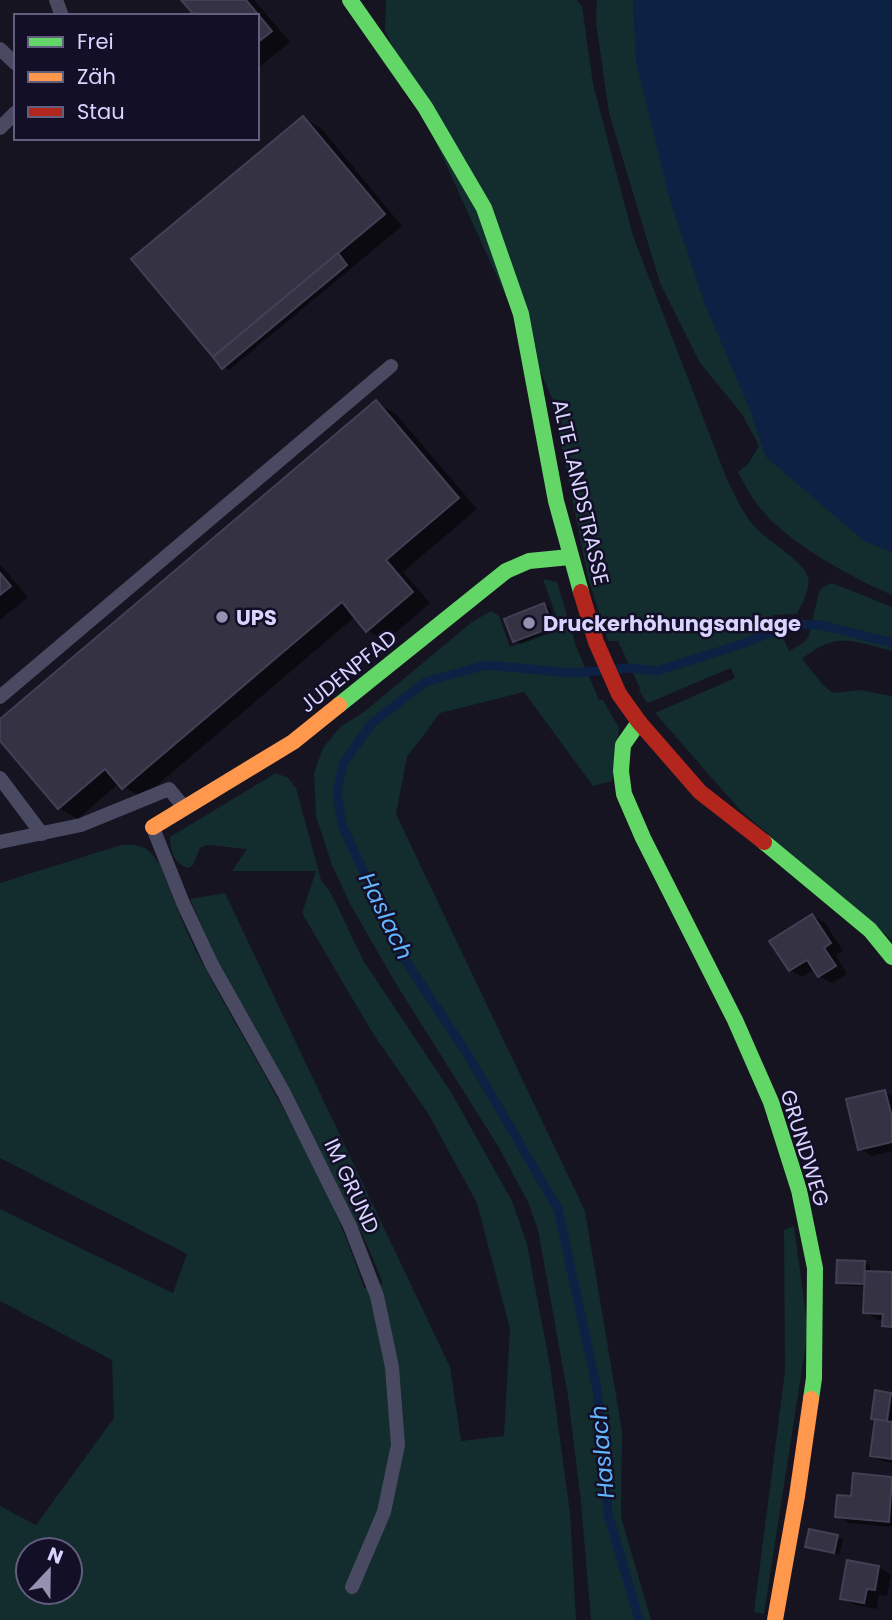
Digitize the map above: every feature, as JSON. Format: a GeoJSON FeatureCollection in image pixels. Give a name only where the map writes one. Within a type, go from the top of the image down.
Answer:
{"type":"FeatureCollection","features":[{"type":"Feature","properties":{"kind":"street","name":"ALTE LANDSTRASSE"},"geometry":{"type":"LineString","coordinates":[[350,0],[425,107],[484,208],[521,314],[556,501],[570,557],[596,642],[620,694],[639,722],[700,792],[789,861],[870,930],[892,957]]}},
{"type":"Feature","properties":{"kind":"street","name":"JUDENPFAD"},"geometry":{"type":"LineString","coordinates":[[153,827],[293,742],[506,571],[529,561],[570,557]]}},
{"type":"Feature","properties":{"kind":"street","name":"GRUNDWEG"},"geometry":{"type":"LineString","coordinates":[[639,722],[623,745],[621,771],[624,794],[643,838],[735,1020],[771,1102],[799,1190],[815,1268],[814,1378],[775,1620]]}},
{"type":"Feature","properties":{"kind":"lane"},"geometry":{"type":"LineString","coordinates":[[0,50],[14,62]]}},
{"type":"Feature","properties":{"kind":"lane"},"geometry":{"type":"LineString","coordinates":[[0,128],[14,114]]}},
{"type":"Feature","properties":{"kind":"lane"},"geometry":{"type":"LineString","coordinates":[[0,697],[391,366]]}},
{"type":"Feature","properties":{"kind":"lane"},"geometry":{"type":"LineString","coordinates":[[0,778],[42,834]]}},
{"type":"Feature","properties":{"kind":"lane"},"geometry":{"type":"LineString","coordinates":[[0,842],[81,825],[169,789],[184,807]]}},
{"type":"Feature","properties":{"kind":"lane","name":"IM GRUND"},"geometry":{"type":"LineString","coordinates":[[153,827],[183,903],[212,965],[290,1105],[349,1226],[377,1296],[392,1367],[398,1446],[384,1512],[352,1587]]}},
{"type":"Feature","properties":{"kind":"green space"},"geometry":{"type":"Polygon","coordinates":[[[386,0],[577,0],[582,6],[593,84],[633,236],[726,477],[753,525],[799,564],[808,577],[807,591],[797,614],[773,615],[789,651],[808,638],[819,592],[832,583],[892,607],[892,651],[845,641],[825,645],[802,659],[833,693],[860,690],[892,696],[892,940],[740,810],[655,713],[735,678],[731,668],[646,702],[618,641],[608,641],[588,578],[552,398],[385,30],[386,0]]]}},
{"type":"Feature","properties":{"kind":"green space"},"geometry":{"type":"Polygon","coordinates":[[[597,0],[892,0],[892,595],[836,567],[798,543],[766,515],[738,472],[748,464],[759,446],[742,414],[700,363],[660,283],[609,113],[596,22],[597,0]]]}},
{"type":"Feature","properties":{"kind":"green space"},"geometry":{"type":"Polygon","coordinates":[[[543,579],[557,582],[576,646],[599,700],[603,700],[619,728],[612,781],[593,786],[524,692],[440,713],[407,757],[396,814],[585,1211],[622,1431],[621,1517],[651,1620],[591,1620],[581,1502],[568,1396],[538,1230],[528,1202],[498,1146],[398,987],[350,904],[332,865],[316,816],[314,773],[323,748],[340,727],[364,712],[472,622],[491,611],[499,616],[510,647],[560,627],[543,579]]]}},
{"type":"Feature","properties":{"kind":"green space"},"geometry":{"type":"Polygon","coordinates":[[[276,773],[288,778],[296,788],[321,880],[332,895],[363,960],[451,1092],[512,1201],[527,1244],[550,1366],[570,1513],[576,1620],[0,1620],[0,1506],[36,1525],[114,1418],[112,1360],[0,1301],[0,1209],[173,1293],[187,1254],[0,1158],[0,883],[121,845],[140,846],[152,854],[160,865],[198,956],[313,1164],[349,1246],[364,1288],[383,1283],[364,1238],[217,960],[190,899],[225,893],[450,1367],[461,1441],[504,1436],[510,1329],[477,1203],[429,1115],[372,1032],[302,913],[316,871],[232,871],[247,849],[207,845],[200,848],[193,865],[188,868],[179,863],[171,847],[170,837],[276,773]]]}},
{"type":"Feature","properties":{"kind":"green space"},"geometry":{"type":"Polygon","coordinates":[[[794,1226],[808,1330],[764,1614],[754,1612],[785,1371],[784,1230],[794,1226]]]}},
{"type":"Feature","properties":{"kind":"water"},"geometry":{"type":"Polygon","coordinates":[[[633,0],[892,0],[892,552],[864,541],[766,457],[750,410],[704,302],[668,194],[636,62],[633,0]]]}},
{"type":"Feature","properties":{"kind":"building"},"geometry":{"type":"Polygon","coordinates":[[[181,0],[246,0],[258,14],[193,14],[181,0]]]}},
{"type":"Feature","properties":{"kind":"building"},"geometry":{"type":"Polygon","coordinates":[[[259,16],[272,31],[259,41],[259,16]]]}},
{"type":"Feature","properties":{"kind":"building"},"geometry":{"type":"Polygon","coordinates":[[[303,116],[385,214],[213,357],[131,259],[303,116]]]}},
{"type":"Feature","properties":{"kind":"building"},"geometry":{"type":"Polygon","coordinates":[[[338,253],[347,265],[222,369],[213,357],[338,253]]]}},
{"type":"Feature","properties":{"kind":"building","name":"UPS"},"geometry":{"type":"Polygon","coordinates":[[[376,400],[459,498],[386,560],[413,592],[366,632],[342,602],[122,789],[105,769],[58,809],[0,741],[0,719],[376,400]]]}},
{"type":"Feature","properties":{"kind":"building"},"geometry":{"type":"Polygon","coordinates":[[[0,573],[11,586],[0,595],[0,573]]]}},
{"type":"Feature","properties":{"kind":"building","name":"Druckerhöhungsanlage"},"geometry":{"type":"Polygon","coordinates":[[[544,603],[553,627],[513,642],[504,619],[544,603]]]}},
{"type":"Feature","properties":{"kind":"building"},"geometry":{"type":"Polygon","coordinates":[[[812,914],[831,943],[824,948],[836,966],[818,977],[807,960],[789,971],[769,941],[812,914]]]}},
{"type":"Feature","properties":{"kind":"building"},"geometry":{"type":"Polygon","coordinates":[[[885,1090],[892,1117],[892,1142],[858,1150],[846,1099],[885,1090]]]}},
{"type":"Feature","properties":{"kind":"building"},"geometry":{"type":"Polygon","coordinates":[[[837,1260],[865,1261],[864,1284],[836,1283],[837,1260]]]}},
{"type":"Feature","properties":{"kind":"building"},"geometry":{"type":"Polygon","coordinates":[[[865,1271],[892,1272],[892,1327],[882,1326],[883,1314],[863,1313],[865,1271]]]}},
{"type":"Feature","properties":{"kind":"building"},"geometry":{"type":"Polygon","coordinates":[[[875,1390],[891,1393],[887,1421],[871,1419],[875,1390]]]}},
{"type":"Feature","properties":{"kind":"building"},"geometry":{"type":"Polygon","coordinates":[[[875,1419],[892,1422],[892,1459],[870,1456],[875,1419]]]}},
{"type":"Feature","properties":{"kind":"building"},"geometry":{"type":"Polygon","coordinates":[[[853,1473],[892,1477],[889,1522],[835,1517],[837,1495],[851,1496],[853,1473]]]}},
{"type":"Feature","properties":{"kind":"building"},"geometry":{"type":"Polygon","coordinates":[[[809,1529],[838,1535],[834,1553],[805,1547],[809,1529]]]}},
{"type":"Feature","properties":{"kind":"building"},"geometry":{"type":"Polygon","coordinates":[[[847,1560],[879,1566],[875,1590],[867,1589],[864,1603],[840,1599],[847,1560]]]}},
{"type":"Feature","properties":{"kind":"waterway","name":"Haslach"},"geometry":{"type":"LineString","coordinates":[[616,669],[657,671],[742,644],[792,624],[821,625],[892,643]]}},
{"type":"Feature","properties":{"kind":"waterway","name":"Haslach"},"geometry":{"type":"LineString","coordinates":[[598,671],[571,673],[486,665],[425,682],[371,724],[343,764],[337,792],[342,825],[404,958],[468,1055],[558,1209],[597,1389],[608,1513],[639,1620]]}},
{"type":"Feature","properties":{"kind":"traffic: fast"},"geometry":{"type":"LineString","coordinates":[[350,0],[425,107],[484,208],[521,314],[556,501],[581,592]]}},
{"type":"Feature","properties":{"kind":"traffic: fast"},"geometry":{"type":"LineString","coordinates":[[339,705],[506,571],[529,561],[570,557]]}},
{"type":"Feature","properties":{"kind":"traffic: fast"},"geometry":{"type":"LineString","coordinates":[[639,722],[623,745],[621,771],[624,794],[643,838],[735,1020],[771,1102],[799,1190],[815,1268],[814,1378],[811,1399]]}},
{"type":"Feature","properties":{"kind":"traffic: fast"},"geometry":{"type":"LineString","coordinates":[[764,842],[870,930],[892,957]]}},
{"type":"Feature","properties":{"kind":"traffic: slow"},"geometry":{"type":"LineString","coordinates":[[153,827],[293,742],[339,705]]}},
{"type":"Feature","properties":{"kind":"traffic: slow"},"geometry":{"type":"LineString","coordinates":[[775,1620],[811,1399]]}},
{"type":"Feature","properties":{"kind":"traffic: jam"},"geometry":{"type":"LineString","coordinates":[[581,592],[596,642],[619,694],[639,722],[700,792],[764,842]]}},
{"type":"Feature","properties":{"kind":"place","name":"UPS"},"geometry":{"type":"Point","coordinates":[222,617]}},
{"type":"Feature","properties":{"kind":"place","name":"Druckerhöhungsanlage"},"geometry":{"type":"Point","coordinates":[529,623]}}]}
